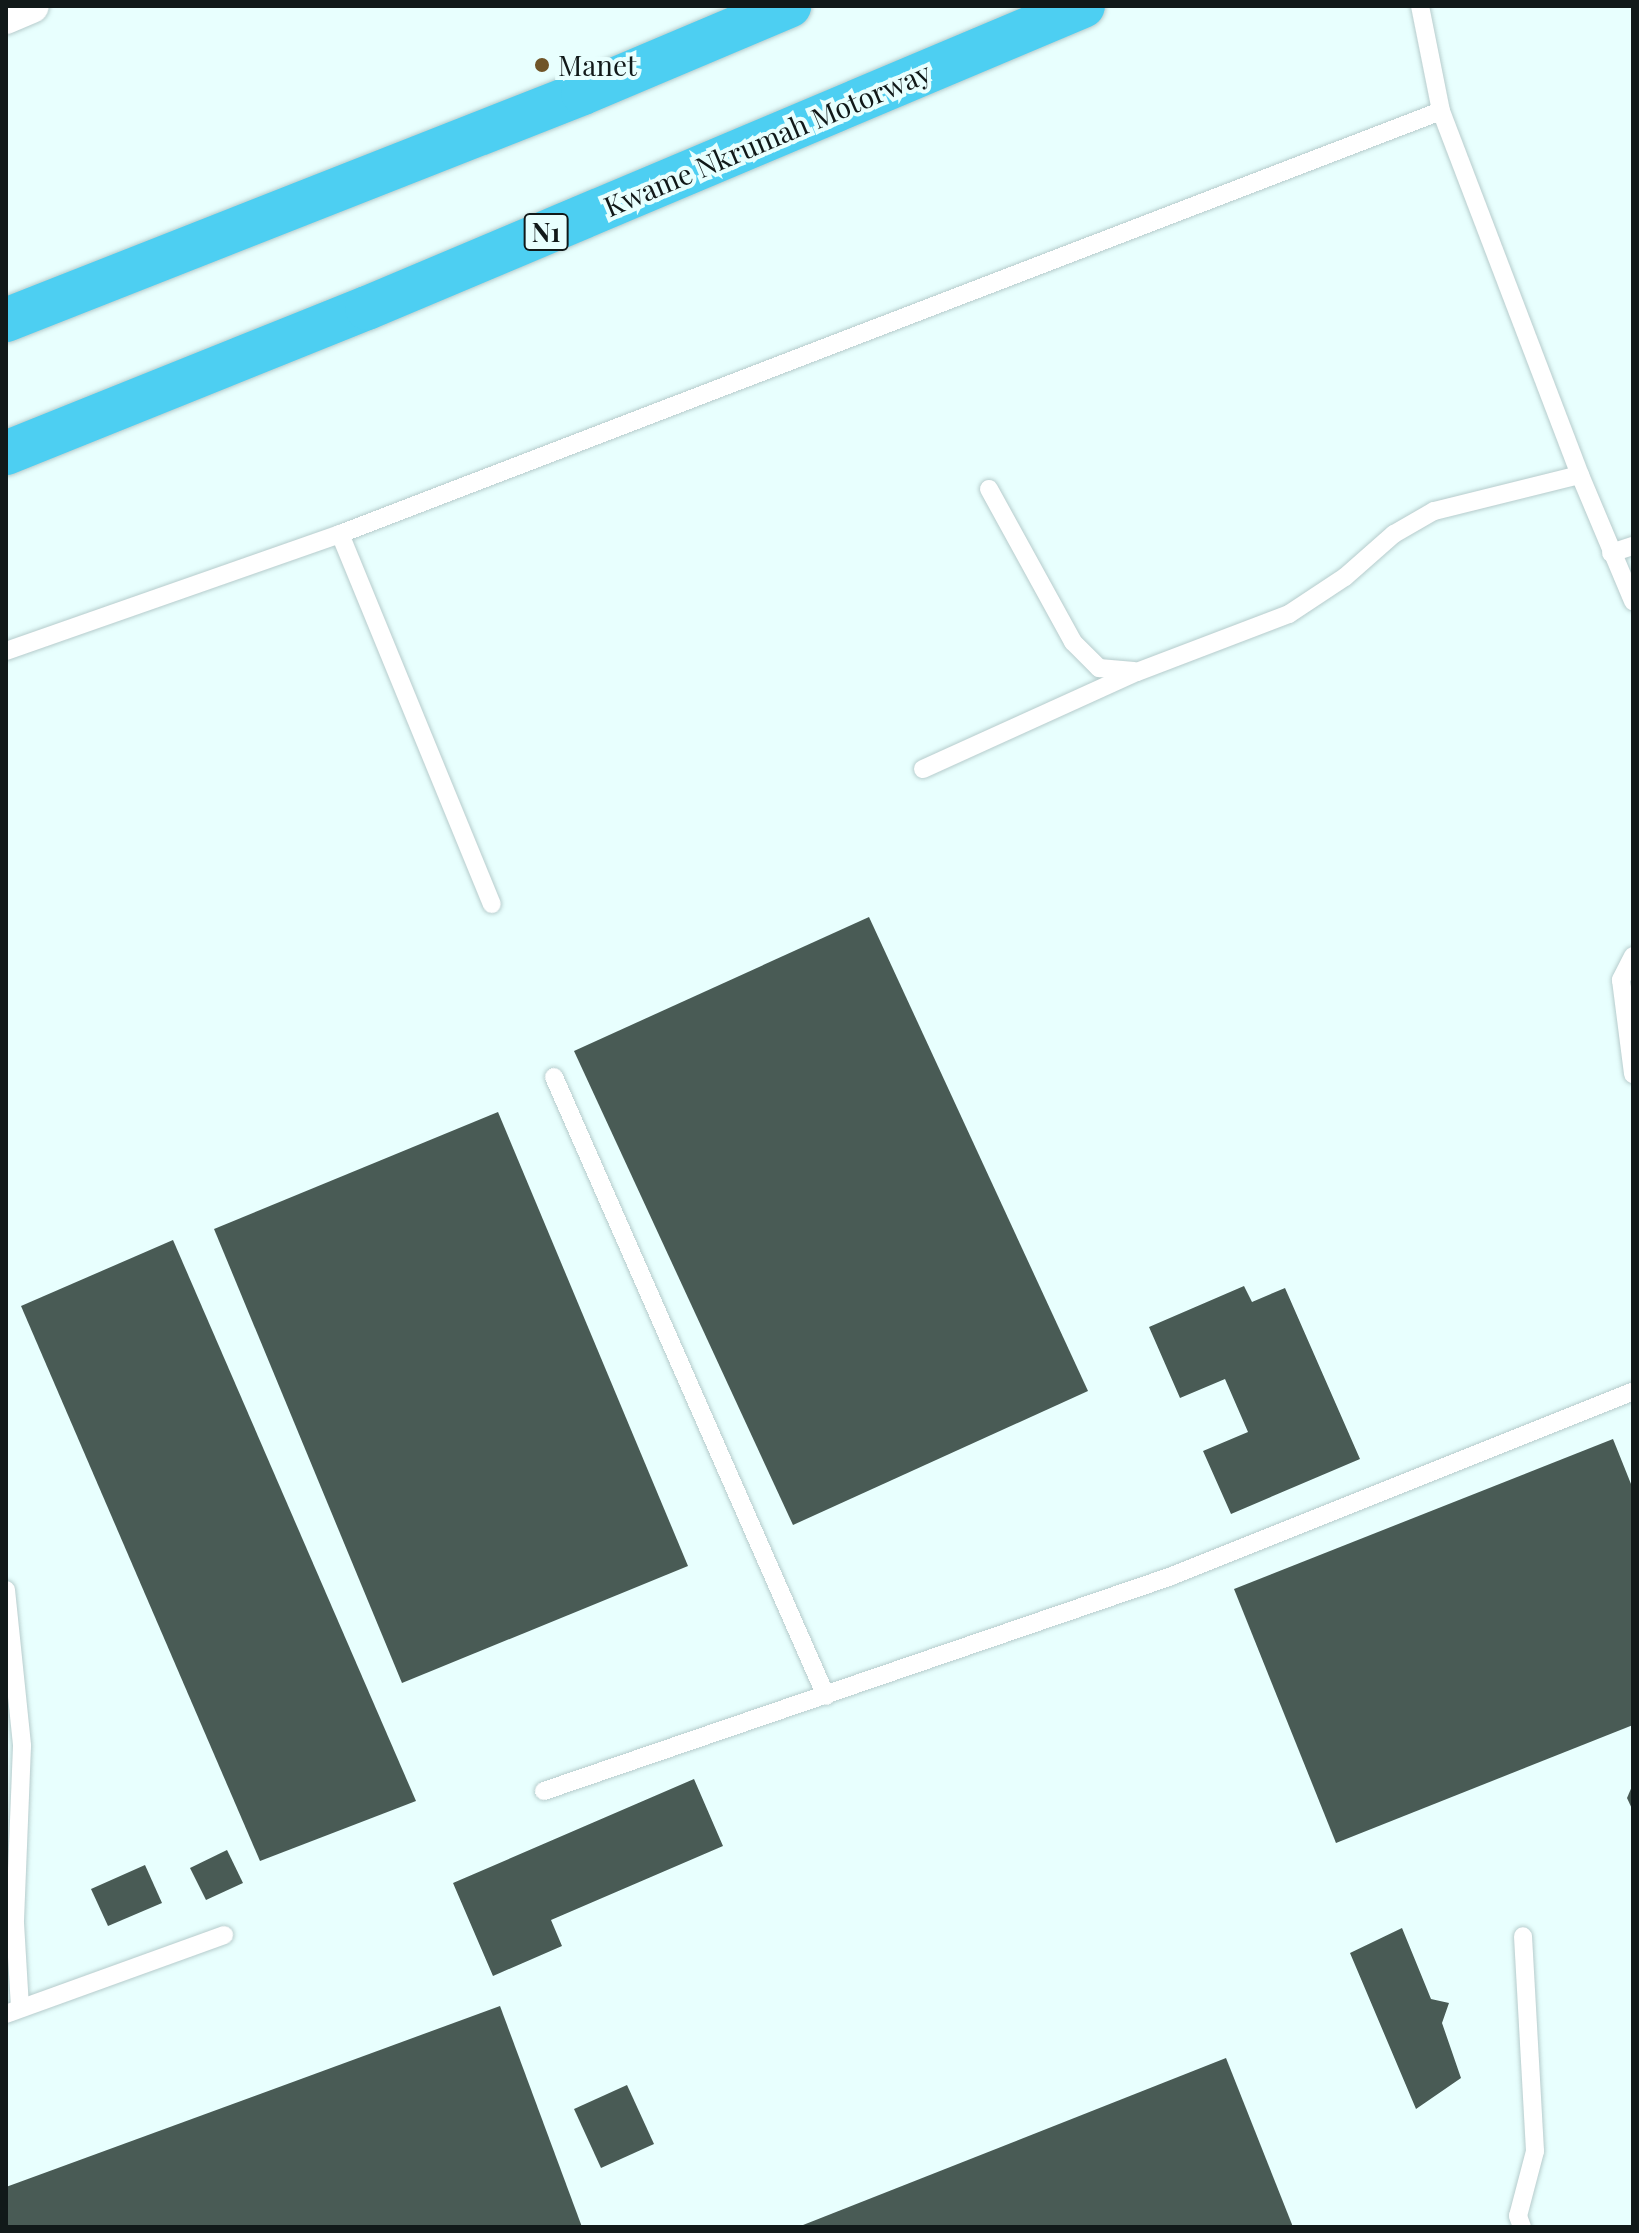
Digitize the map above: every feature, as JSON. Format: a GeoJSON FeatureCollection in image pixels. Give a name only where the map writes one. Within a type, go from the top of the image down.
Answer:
{"type":"FeatureCollection","features":[{"type":"Feature","properties":{"kind":"highway"},"geometry":{"type":"LineString","coordinates":[[6,320],[583,93],[789,6]]}},
{"type":"Feature","properties":{"kind":"highway","name":"Kwame Nkrumah Motorway"},"geometry":{"type":"LineString","coordinates":[[6,453],[367,308],[1083,6]]}},
{"type":"Feature","properties":{"kind":"street"},"geometry":{"type":"LineString","coordinates":[[6,17],[32,6]]}},
{"type":"Feature","properties":{"kind":"lane"},"geometry":{"type":"LineString","coordinates":[[1420,6],[1441,111],[1580,475],[1633,601]]}},
{"type":"Feature","properties":{"kind":"lane"},"geometry":{"type":"LineString","coordinates":[[6,651],[340,534],[1441,111]]}},
{"type":"Feature","properties":{"kind":"lane"},"geometry":{"type":"LineString","coordinates":[[923,769],[1137,672],[1289,614],[1345,577],[1394,534],[1434,511],[1495,493],[1580,475]]}},
{"type":"Feature","properties":{"kind":"lane"},"geometry":{"type":"LineString","coordinates":[[989,489],[1073,642],[1099,668],[1137,672]]}},
{"type":"Feature","properties":{"kind":"lane"},"geometry":{"type":"LineString","coordinates":[[340,534],[492,904]]}},
{"type":"Feature","properties":{"kind":"lane"},"geometry":{"type":"LineString","coordinates":[[1611,553],[1633,546]]}},
{"type":"Feature","properties":{"kind":"lane"},"geometry":{"type":"LineString","coordinates":[[1633,956],[1621,980],[1633,1074]]}},
{"type":"Feature","properties":{"kind":"lane"},"geometry":{"type":"LineString","coordinates":[[554,1077],[826,1696]]}},
{"type":"Feature","properties":{"kind":"lane"},"geometry":{"type":"LineString","coordinates":[[544,1791],[1169,1577],[1633,1391]]}},
{"type":"Feature","properties":{"kind":"lane"},"geometry":{"type":"LineString","coordinates":[[6,1590],[22,1746],[10,1919],[13,2011],[224,1935]]}},
{"type":"Feature","properties":{"kind":"lane"},"geometry":{"type":"LineString","coordinates":[[1522,2227],[1518,2216],[1535,2151],[1523,1936]]}},
{"type":"Feature","properties":{"kind":"building"},"geometry":{"type":"Polygon","coordinates":[[[869,917],[1088,1391],[793,1525],[574,1051],[869,917]]]}},
{"type":"Feature","properties":{"kind":"building"},"geometry":{"type":"Polygon","coordinates":[[[498,1112],[688,1566],[402,1683],[214,1229],[498,1112]]]}},
{"type":"Feature","properties":{"kind":"building"},"geometry":{"type":"Polygon","coordinates":[[[173,1240],[416,1801],[260,1861],[21,1306],[173,1240]]]}},
{"type":"Feature","properties":{"kind":"building"},"geometry":{"type":"Polygon","coordinates":[[[1244,1286],[1252,1302],[1285,1288],[1360,1459],[1231,1514],[1203,1451],[1248,1432],[1225,1379],[1180,1398],[1149,1327],[1244,1286]]]}},
{"type":"Feature","properties":{"kind":"building"},"geometry":{"type":"Polygon","coordinates":[[[1613,1439],[1633,1489],[1633,1725],[1336,1843],[1234,1589],[1613,1439]]]}},
{"type":"Feature","properties":{"kind":"building"},"geometry":{"type":"Polygon","coordinates":[[[694,1779],[723,1846],[551,1920],[562,1946],[493,1976],[453,1883],[694,1779]]]}},
{"type":"Feature","properties":{"kind":"building"},"geometry":{"type":"Polygon","coordinates":[[[1633,1784],[1633,1811],[1627,1798],[1633,1784]]]}},
{"type":"Feature","properties":{"kind":"building"},"geometry":{"type":"Polygon","coordinates":[[[227,1850],[243,1883],[206,1900],[190,1868],[227,1850]]]}},
{"type":"Feature","properties":{"kind":"building"},"geometry":{"type":"Polygon","coordinates":[[[145,1865],[162,1903],[108,1926],[91,1889],[145,1865]]]}},
{"type":"Feature","properties":{"kind":"building"},"geometry":{"type":"Polygon","coordinates":[[[1402,1928],[1431,1999],[1449,2003],[1442,2023],[1461,2078],[1416,2109],[1350,1953],[1402,1928]]]}},
{"type":"Feature","properties":{"kind":"building"},"geometry":{"type":"Polygon","coordinates":[[[500,2006],[582,2227],[6,2227],[6,2187],[500,2006]]]}},
{"type":"Feature","properties":{"kind":"building"},"geometry":{"type":"Polygon","coordinates":[[[1226,2058],[1293,2227],[798,2227],[1226,2058]]]}},
{"type":"Feature","properties":{"kind":"building"},"geometry":{"type":"Polygon","coordinates":[[[627,2085],[654,2144],[601,2168],[574,2109],[627,2085]]]}},
{"type":"Feature","properties":{"kind":"place","name":"Manet"},"geometry":{"type":"Point","coordinates":[542,65]}}]}
